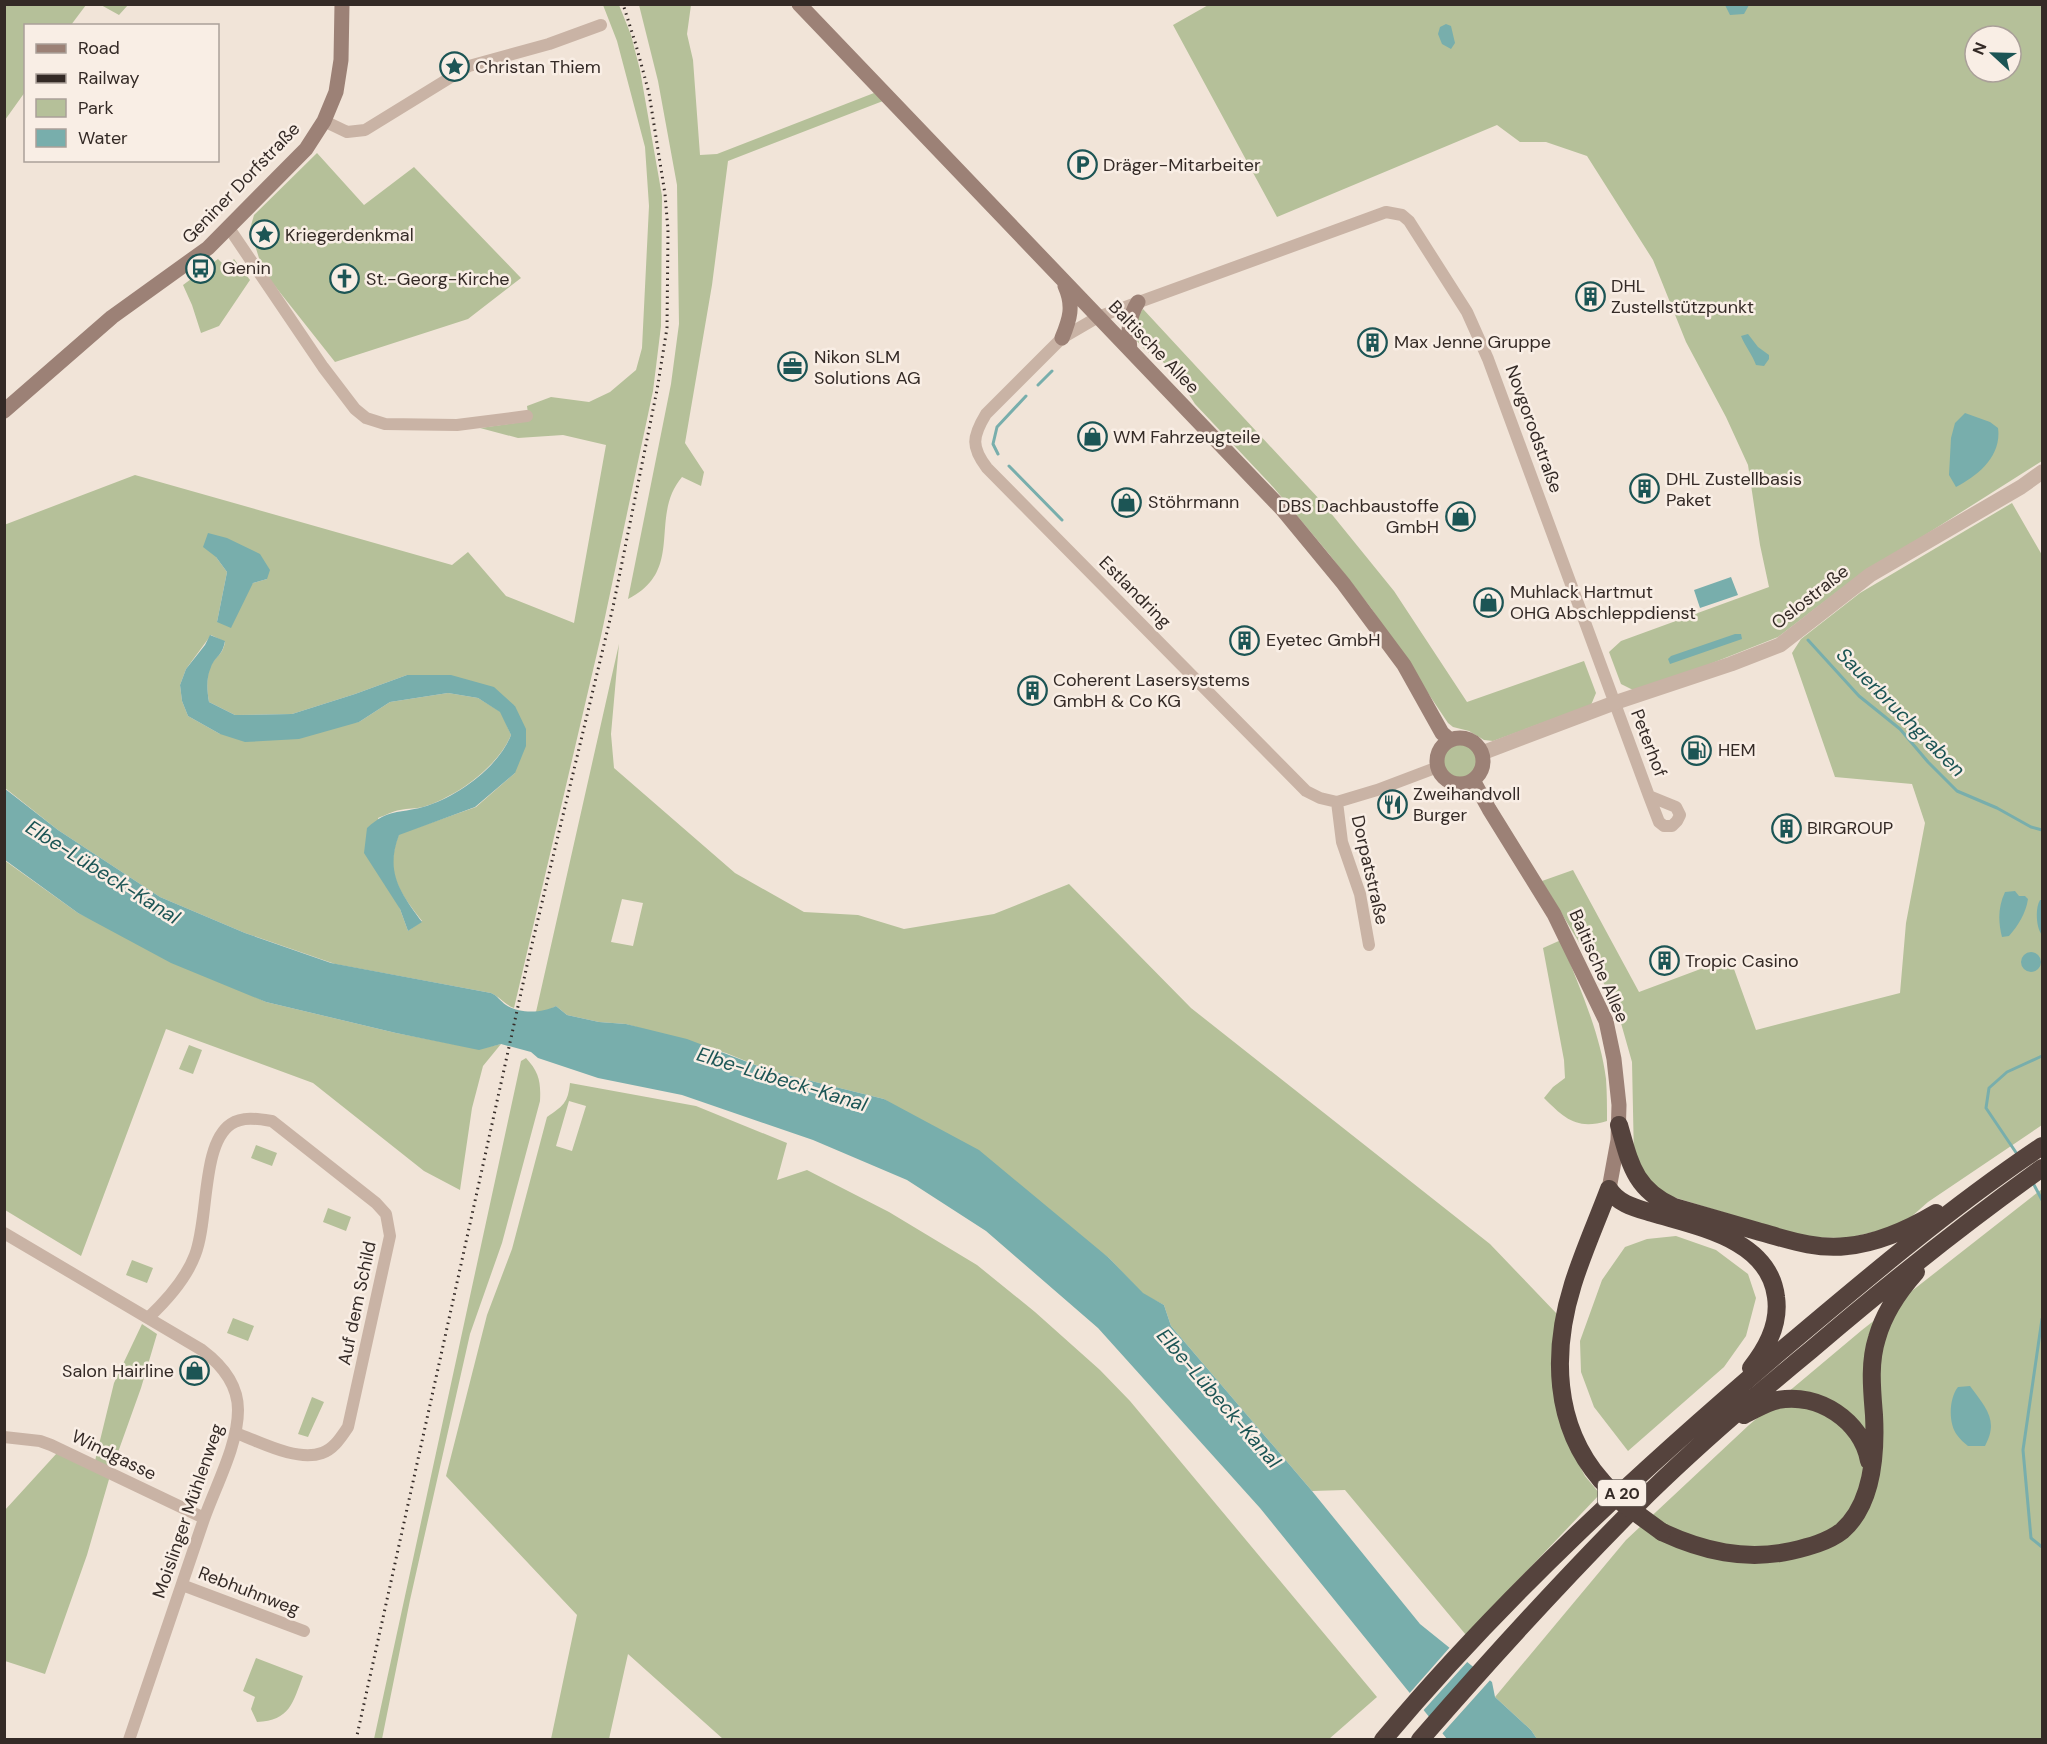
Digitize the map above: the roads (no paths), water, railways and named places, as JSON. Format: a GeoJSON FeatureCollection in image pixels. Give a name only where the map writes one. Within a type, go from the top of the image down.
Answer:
{"type":"FeatureCollection","features":[{"type":"Feature","properties":{"kind":"highway"},"geometry":{"type":"LineString","coordinates":[[1619,1125],[1630,1163],[1639,1181],[1656,1198],[1674,1207],[1734,1225],[1822,1246],[1858,1245],[1881,1239],[1910,1228],[2018,1174]]}},
{"type":"Feature","properties":{"kind":"highway","name":"A 20"},"geometry":{"type":"LineString","coordinates":[[1420,1740],[1531,1617],[1649,1493],[1724,1424],[1938,1245],[2018,1174],[2039,1149]]}},
{"type":"Feature","properties":{"kind":"highway","name":"A 20"},"geometry":{"type":"LineString","coordinates":[[1383,1740],[1426,1688],[1575,1535],[1734,1390],[1885,1265],[2018,1174],[2043,1168]]}},
{"type":"Feature","properties":{"kind":"highway"},"geometry":{"type":"LineString","coordinates":[[1734,1390],[1763,1351],[1774,1330],[1778,1307],[1775,1284],[1769,1272],[1751,1253],[1725,1237],[1625,1203],[1609,1189],[1573,1283],[1566,1308],[1559,1351],[1560,1386],[1567,1418],[1590,1467],[1621,1502],[1662,1532],[1702,1549],[1722,1553],[1768,1553],[1805,1547],[1842,1530],[1857,1511],[1865,1496],[1874,1454],[1872,1368],[1876,1339],[1893,1301],[1938,1245]]}},
{"type":"Feature","properties":{"kind":"highway"},"geometry":{"type":"LineString","coordinates":[[1724,1424],[1775,1400],[1801,1399],[1813,1402],[1839,1414],[1855,1428],[1865,1445],[1869,1458],[1870,1478]]}},
{"type":"Feature","properties":{"kind":"main road","name":"Geniner Dorfstraße"},"geometry":{"type":"LineString","coordinates":[[4,411],[92,333],[195,259],[230,228],[301,155],[324,121],[336,92],[341,60],[342,4]]}},
{"type":"Feature","properties":{"kind":"main road","name":"Baltische Allee"},"geometry":{"type":"LineString","coordinates":[[799,4],[1282,509],[1343,583],[1404,665],[1442,733],[1449,740]]}},
{"type":"Feature","properties":{"kind":"main road"},"geometry":{"type":"LineString","coordinates":[[1060,278],[1071,302],[1069,321],[1062,338]]}},
{"type":"Feature","properties":{"kind":"main road"},"geometry":{"type":"LineString","coordinates":[[1130,350],[1129,324],[1138,302]]}},
{"type":"Feature","properties":{"kind":"main road"},"geometry":{"type":"LineString","coordinates":[[1458,738],[1470,740],[1482,753],[1484,763],[1482,770],[1473,780],[1464,784],[1454,784],[1442,776],[1438,767],[1439,750],[1449,740],[1458,738]]}},
{"type":"Feature","properties":{"kind":"main road","name":"Baltische Allee"},"geometry":{"type":"LineString","coordinates":[[1473,780],[1554,914],[1606,1021],[1617,1084],[1619,1125],[1609,1189]]}},
{"type":"Feature","properties":{"kind":"street"},"geometry":{"type":"LineString","coordinates":[[324,121],[347,132],[365,130],[469,66],[549,44],[601,25]]}},
{"type":"Feature","properties":{"kind":"street","name":"Novgorodstraße"},"geometry":{"type":"LineString","coordinates":[[1098,317],[1386,212],[1402,215],[1409,221],[1467,312],[1488,359],[1614,703]]}},
{"type":"Feature","properties":{"kind":"street"},"geometry":{"type":"LineString","coordinates":[[230,228],[323,367],[355,409],[366,418],[385,424],[457,425],[527,416]]}},
{"type":"Feature","properties":{"kind":"street","name":"Estlandring"},"geometry":{"type":"LineString","coordinates":[[1098,317],[1062,338],[986,414],[977,428],[974,441],[977,455],[991,472],[1306,791],[1320,798],[1337,802]]}},
{"type":"Feature","properties":{"kind":"street","name":"Oslostraße"},"geometry":{"type":"LineString","coordinates":[[1482,753],[1614,703],[1780,645],[1870,575],[2043,472]]}},
{"type":"Feature","properties":{"kind":"street","name":"Peterhof"},"geometry":{"type":"LineString","coordinates":[[1614,703],[1649,796]]}},
{"type":"Feature","properties":{"kind":"street"},"geometry":{"type":"LineString","coordinates":[[1337,802],[1438,767]]}},
{"type":"Feature","properties":{"kind":"street","name":"Dorpatstraße"},"geometry":{"type":"LineString","coordinates":[[1337,802],[1342,842],[1360,894],[1369,945]]}},
{"type":"Feature","properties":{"kind":"street","name":"Auf dem Schild"},"geometry":{"type":"LineString","coordinates":[[148,1317],[180,1283],[195,1256],[202,1232],[212,1154],[220,1134],[237,1121],[255,1118],[272,1121],[376,1203],[386,1214],[390,1236],[348,1427],[336,1444],[322,1453],[299,1456],[236,1433]]}},
{"type":"Feature","properties":{"kind":"street","name":"Moislinger Mühlenweg"},"geometry":{"type":"LineString","coordinates":[[4,1233],[202,1350],[227,1373],[234,1388],[238,1408],[236,1433],[204,1518],[129,1740]]}},
{"type":"Feature","properties":{"kind":"street","name":"Windgasse"},"geometry":{"type":"LineString","coordinates":[[4,1437],[51,1444],[204,1518]]}},
{"type":"Feature","properties":{"kind":"street","name":"Rebhuhnweg"},"geometry":{"type":"LineString","coordinates":[[182,1585],[304,1631]]}},
{"type":"Feature","properties":{"kind":"water"},"geometry":{"type":"Polygon","coordinates":[[[1725,4],[1749,5],[1744,14],[1730,15],[1725,4]]]}},
{"type":"Feature","properties":{"kind":"water"},"geometry":{"type":"Polygon","coordinates":[[[1446,24],[1451,26],[1455,43],[1451,49],[1442,44],[1438,34],[1440,27],[1446,24]]]}},
{"type":"Feature","properties":{"kind":"water"},"geometry":{"type":"Polygon","coordinates":[[[1748,334],[1758,347],[1769,355],[1764,366],[1756,365],[1741,336],[1748,334]]]}},
{"type":"Feature","properties":{"kind":"water"},"geometry":{"type":"Polygon","coordinates":[[[1965,413],[1990,422],[1998,428],[1998,438],[1987,464],[1956,487],[1949,475],[1951,438],[1955,423],[1965,413]]]}},
{"type":"Feature","properties":{"kind":"water"},"geometry":{"type":"Polygon","coordinates":[[[208,533],[227,538],[260,554],[270,570],[267,579],[253,583],[231,628],[217,622],[227,572],[216,557],[203,547],[208,533]]]}},
{"type":"Feature","properties":{"kind":"water"},"geometry":{"type":"Polygon","coordinates":[[[1731,577],[1738,595],[1700,608],[1694,590],[1731,577]]]}},
{"type":"Feature","properties":{"kind":"water"},"geometry":{"type":"Polygon","coordinates":[[[1741,634],[1742,639],[1670,664],[1668,659],[1671,656],[1741,634]]]}},
{"type":"Feature","properties":{"kind":"water"},"geometry":{"type":"Polygon","coordinates":[[[210,635],[225,641],[209,671],[207,684],[209,702],[235,715],[292,714],[407,675],[451,675],[494,687],[515,706],[526,729],[526,746],[515,773],[475,807],[399,835],[395,848],[394,871],[401,891],[422,922],[408,931],[400,909],[364,853],[367,828],[388,814],[436,803],[475,780],[497,758],[511,735],[500,712],[478,698],[448,693],[390,702],[359,722],[299,739],[245,742],[220,734],[188,716],[182,701],[180,685],[186,669],[210,635]]]}},
{"type":"Feature","properties":{"kind":"water","name":"Elbe-Lübeck-Kanal"},"geometry":{"type":"Polygon","coordinates":[[[4,788],[58,830],[160,897],[245,933],[331,963],[491,993],[506,1005],[517,1010],[538,1011],[556,1006],[567,1015],[599,1022],[626,1024],[687,1039],[771,1071],[884,1099],[979,1150],[1109,1258],[1143,1293],[1164,1305],[1171,1326],[1312,1491],[1420,1624],[1492,1682],[1495,1697],[1531,1730],[1537,1739],[1447,1739],[1260,1508],[1098,1328],[986,1231],[907,1180],[813,1140],[682,1095],[598,1078],[538,1058],[531,1052],[501,1044],[479,1050],[266,1002],[171,963],[78,913],[5,860],[4,788]]]}},
{"type":"Feature","properties":{"kind":"water"},"geometry":{"type":"Polygon","coordinates":[[[2015,891],[2019,896],[2025,896],[2028,899],[2027,904],[2009,936],[2002,937],[1999,920],[2001,903],[2005,892],[2015,891]]]}},
{"type":"Feature","properties":{"kind":"water"},"geometry":{"type":"Polygon","coordinates":[[[2040,900],[2042,900],[2042,935],[2038,928],[2037,918],[2040,900]]]}},
{"type":"Feature","properties":{"kind":"water"},"geometry":{"type":"Polygon","coordinates":[[[2031,952],[2038,955],[2041,962],[2038,969],[2031,972],[2024,969],[2021,962],[2024,955],[2031,952]]]}},
{"type":"Feature","properties":{"kind":"water"},"geometry":{"type":"Polygon","coordinates":[[[1970,1386],[1989,1414],[1991,1421],[1991,1429],[1985,1446],[1968,1446],[1957,1435],[1952,1424],[1951,1404],[1955,1392],[1958,1387],[1970,1386]]]}},
{"type":"Feature","properties":{"kind":"waterway"},"geometry":{"type":"LineString","coordinates":[[1038,385],[1052,371]]}},
{"type":"Feature","properties":{"kind":"waterway"},"geometry":{"type":"LineString","coordinates":[[998,454],[993,444],[997,427],[1026,396]]}},
{"type":"Feature","properties":{"kind":"waterway"},"geometry":{"type":"LineString","coordinates":[[1009,466],[1062,520]]}},
{"type":"Feature","properties":{"kind":"waterway","name":"Sauerbruchgraben"},"geometry":{"type":"LineString","coordinates":[[1808,640],[1859,696],[1900,729],[1957,791],[1997,808],[2031,827],[2042,830]]}},
{"type":"Feature","properties":{"kind":"waterway","name":"Sauerbruchgraben"},"geometry":{"type":"LineString","coordinates":[[2017,1154],[1986,1108],[1989,1088],[2007,1072],[2042,1056]]}},
{"type":"Feature","properties":{"kind":"waterway","name":"Sauerbruchgraben"},"geometry":{"type":"LineString","coordinates":[[2033,1183],[2042,1200]]}},
{"type":"Feature","properties":{"kind":"waterway","name":"Sauerbruchgraben"},"geometry":{"type":"LineString","coordinates":[[2042,1319],[2023,1450],[2031,1538],[2042,1547]]}},
{"type":"Feature","properties":{"kind":"railway"},"geometry":{"type":"LineString","coordinates":[[356,1740],[528,961],[613,607],[657,390],[667,328],[668,230],[665,194],[649,93],[623,4]]}},
{"type":"Feature","properties":{"kind":"place","name":"Christan Thiem"},"geometry":{"type":"Point","coordinates":[454,67]}},
{"type":"Feature","properties":{"kind":"place","name":"Dräger-Mitarbeiter"},"geometry":{"type":"Point","coordinates":[1082,165]}},
{"type":"Feature","properties":{"kind":"place","name":"Kriegerdenkmal"},"geometry":{"type":"Point","coordinates":[264,235]}},
{"type":"Feature","properties":{"kind":"place","name":"Genin"},"geometry":{"type":"Point","coordinates":[201,268]}},
{"type":"Feature","properties":{"kind":"place","name":"St.-Georg-Kirche"},"geometry":{"type":"Point","coordinates":[345,279]}},
{"type":"Feature","properties":{"kind":"place","name":"DHL Zustellstützpunkt"},"geometry":{"type":"Point","coordinates":[1590,296]}},
{"type":"Feature","properties":{"kind":"place","name":"Max Jenne Gruppe"},"geometry":{"type":"Point","coordinates":[1373,342]}},
{"type":"Feature","properties":{"kind":"place","name":"Nikon SLM Solutions AG"},"geometry":{"type":"Point","coordinates":[793,367]}},
{"type":"Feature","properties":{"kind":"place","name":"WM Fahrzeugteile"},"geometry":{"type":"Point","coordinates":[1092,437]}},
{"type":"Feature","properties":{"kind":"place","name":"DHL Zustellbasis Paket"},"geometry":{"type":"Point","coordinates":[1645,489]}},
{"type":"Feature","properties":{"kind":"place","name":"Stöhrmann"},"geometry":{"type":"Point","coordinates":[1127,502]}},
{"type":"Feature","properties":{"kind":"place","name":"DBS Dachbaustoffe GmbH"},"geometry":{"type":"Point","coordinates":[1460,516]}},
{"type":"Feature","properties":{"kind":"place","name":"Muhlack Hartmut OHG Abschleppdienst"},"geometry":{"type":"Point","coordinates":[1489,602]}},
{"type":"Feature","properties":{"kind":"place","name":"Eyetec GmbH"},"geometry":{"type":"Point","coordinates":[1245,640]}},
{"type":"Feature","properties":{"kind":"place","name":"Coherent Lasersystems GmbH & Co KG"},"geometry":{"type":"Point","coordinates":[1032,690]}},
{"type":"Feature","properties":{"kind":"place","name":"HEM"},"geometry":{"type":"Point","coordinates":[1697,750]}},
{"type":"Feature","properties":{"kind":"place","name":"Zweihandvoll Burger"},"geometry":{"type":"Point","coordinates":[1392,804]}},
{"type":"Feature","properties":{"kind":"place","name":"BIRGROUP"},"geometry":{"type":"Point","coordinates":[1786,828]}},
{"type":"Feature","properties":{"kind":"place","name":"Tropic Casino"},"geometry":{"type":"Point","coordinates":[1664,961]}},
{"type":"Feature","properties":{"kind":"place","name":"Salon Hairline"},"geometry":{"type":"Point","coordinates":[195,1371]}}]}
